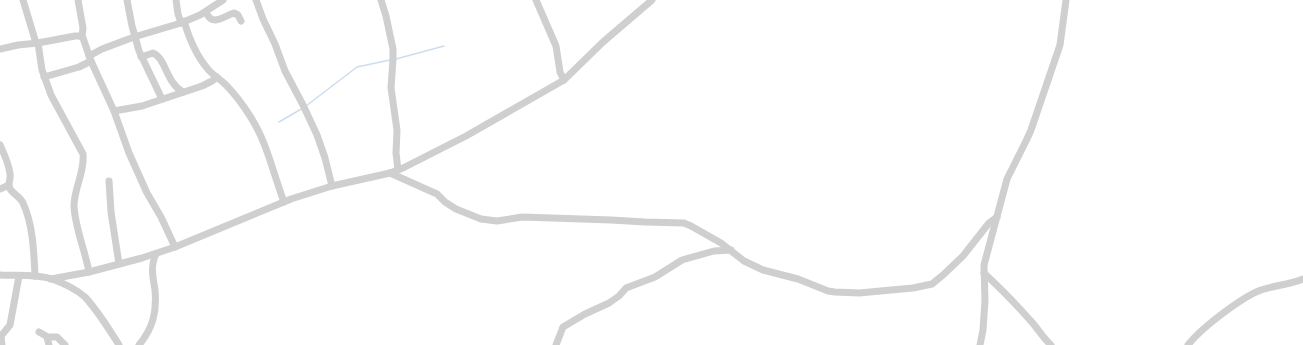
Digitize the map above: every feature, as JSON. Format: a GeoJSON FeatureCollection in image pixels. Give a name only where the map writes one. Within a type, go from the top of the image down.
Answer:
{"type":"FeatureCollection","features":[{"type":"Feature","properties":{"kind":"street"},"geometry":{"type":"LineString","coordinates":[[23,0],[37,43],[44,77],[56,105],[83,154],[84,159],[81,176],[74,204],[89,272]]}},
{"type":"Feature","properties":{"kind":"street"},"geometry":{"type":"LineString","coordinates":[[78,0],[83,28],[82,36],[90,59],[114,111],[129,153],[147,193],[163,221],[175,247]]}},
{"type":"Feature","properties":{"kind":"street"},"geometry":{"type":"LineString","coordinates":[[127,0],[134,37],[141,57],[162,99]]}},
{"type":"Feature","properties":{"kind":"street"},"geometry":{"type":"LineString","coordinates":[[176,0],[178,14],[196,51],[208,70],[229,89],[244,108],[261,134],[284,202]]}},
{"type":"Feature","properties":{"kind":"street"},"geometry":{"type":"LineString","coordinates":[[44,77],[80,67],[102,49],[182,22],[206,12],[223,0]]}},
{"type":"Feature","properties":{"kind":"street"},"geometry":{"type":"LineString","coordinates":[[256,0],[285,71],[307,113],[325,158],[332,186]]}},
{"type":"Feature","properties":{"kind":"street"},"geometry":{"type":"LineString","coordinates":[[381,0],[393,49],[391,88],[397,130],[396,153],[398,170]]}},
{"type":"Feature","properties":{"kind":"street"},"geometry":{"type":"LineString","coordinates":[[536,0],[556,46],[560,72],[564,80]]}},
{"type":"Feature","properties":{"kind":"street"},"geometry":{"type":"LineString","coordinates":[[51,279],[89,272],[156,254],[284,202],[332,186],[398,170],[466,136],[564,80],[603,42],[652,0]]}},
{"type":"Feature","properties":{"kind":"street"},"geometry":{"type":"LineString","coordinates":[[980,345],[984,315],[984,265],[1007,178],[1031,130],[1060,45],[1066,0]]}},
{"type":"Feature","properties":{"kind":"street"},"geometry":{"type":"LineString","coordinates":[[206,12],[211,20],[216,20],[234,13],[238,15],[241,21]]}},
{"type":"Feature","properties":{"kind":"street"},"geometry":{"type":"LineString","coordinates":[[0,49],[82,36]]}},
{"type":"Feature","properties":{"kind":"street"},"geometry":{"type":"LineString","coordinates":[[141,57],[153,53],[156,55],[161,60],[172,83],[183,92]]}},
{"type":"Feature","properties":{"kind":"street"},"geometry":{"type":"LineString","coordinates":[[114,111],[142,106],[206,84],[216,77]]}},
{"type":"Feature","properties":{"kind":"street"},"geometry":{"type":"LineString","coordinates":[[0,145],[8,166],[10,178],[9,184],[12,190],[21,198],[26,211],[32,244],[35,276]]}},
{"type":"Feature","properties":{"kind":"street"},"geometry":{"type":"LineString","coordinates":[[390,173],[436,194],[456,209],[481,219],[497,221],[522,217],[547,219],[563,218],[684,224],[691,226],[709,236],[731,250],[744,261],[763,270],[798,279],[828,291],[843,293],[913,288],[932,284],[963,256],[989,223],[997,217]]}},
{"type":"Feature","properties":{"kind":"street"},"geometry":{"type":"LineString","coordinates":[[109,182],[111,212],[119,264]]}},
{"type":"Feature","properties":{"kind":"street"},"geometry":{"type":"LineString","coordinates":[[0,189],[9,184]]}},
{"type":"Feature","properties":{"kind":"street"},"geometry":{"type":"LineString","coordinates":[[556,345],[563,327],[608,303],[626,288],[655,277],[686,259],[714,251],[731,250]]}},
{"type":"Feature","properties":{"kind":"street"},"geometry":{"type":"LineString","coordinates":[[139,345],[149,332],[152,324],[155,298],[152,268],[156,254]]}},
{"type":"Feature","properties":{"kind":"street"},"geometry":{"type":"LineString","coordinates":[[984,273],[1001,288],[1030,320],[1045,340],[1051,345]]}},
{"type":"Feature","properties":{"kind":"street"},"geometry":{"type":"LineString","coordinates":[[0,275],[35,276],[51,279],[70,287],[84,297],[107,326],[118,345]]}},
{"type":"Feature","properties":{"kind":"street"},"geometry":{"type":"LineString","coordinates":[[2,345],[0,338],[10,325],[19,276]]}},
{"type":"Feature","properties":{"kind":"street"},"geometry":{"type":"LineString","coordinates":[[1188,345],[1202,331],[1249,296],[1266,289],[1303,279]]}},
{"type":"Feature","properties":{"kind":"street"},"geometry":{"type":"LineString","coordinates":[[39,332],[46,337],[49,345]]}},
{"type":"Feature","properties":{"kind":"street"},"geometry":{"type":"LineString","coordinates":[[46,337],[57,337],[65,345]]}},
{"type":"Feature","properties":{"kind":"waterway"},"geometry":{"type":"LineString","coordinates":[[396,59],[444,46]]}},
{"type":"Feature","properties":{"kind":"waterway"},"geometry":{"type":"LineString","coordinates":[[306,106],[357,67],[390,60]]}},
{"type":"Feature","properties":{"kind":"waterway"},"geometry":{"type":"LineString","coordinates":[[279,122],[303,108]]}}]}
